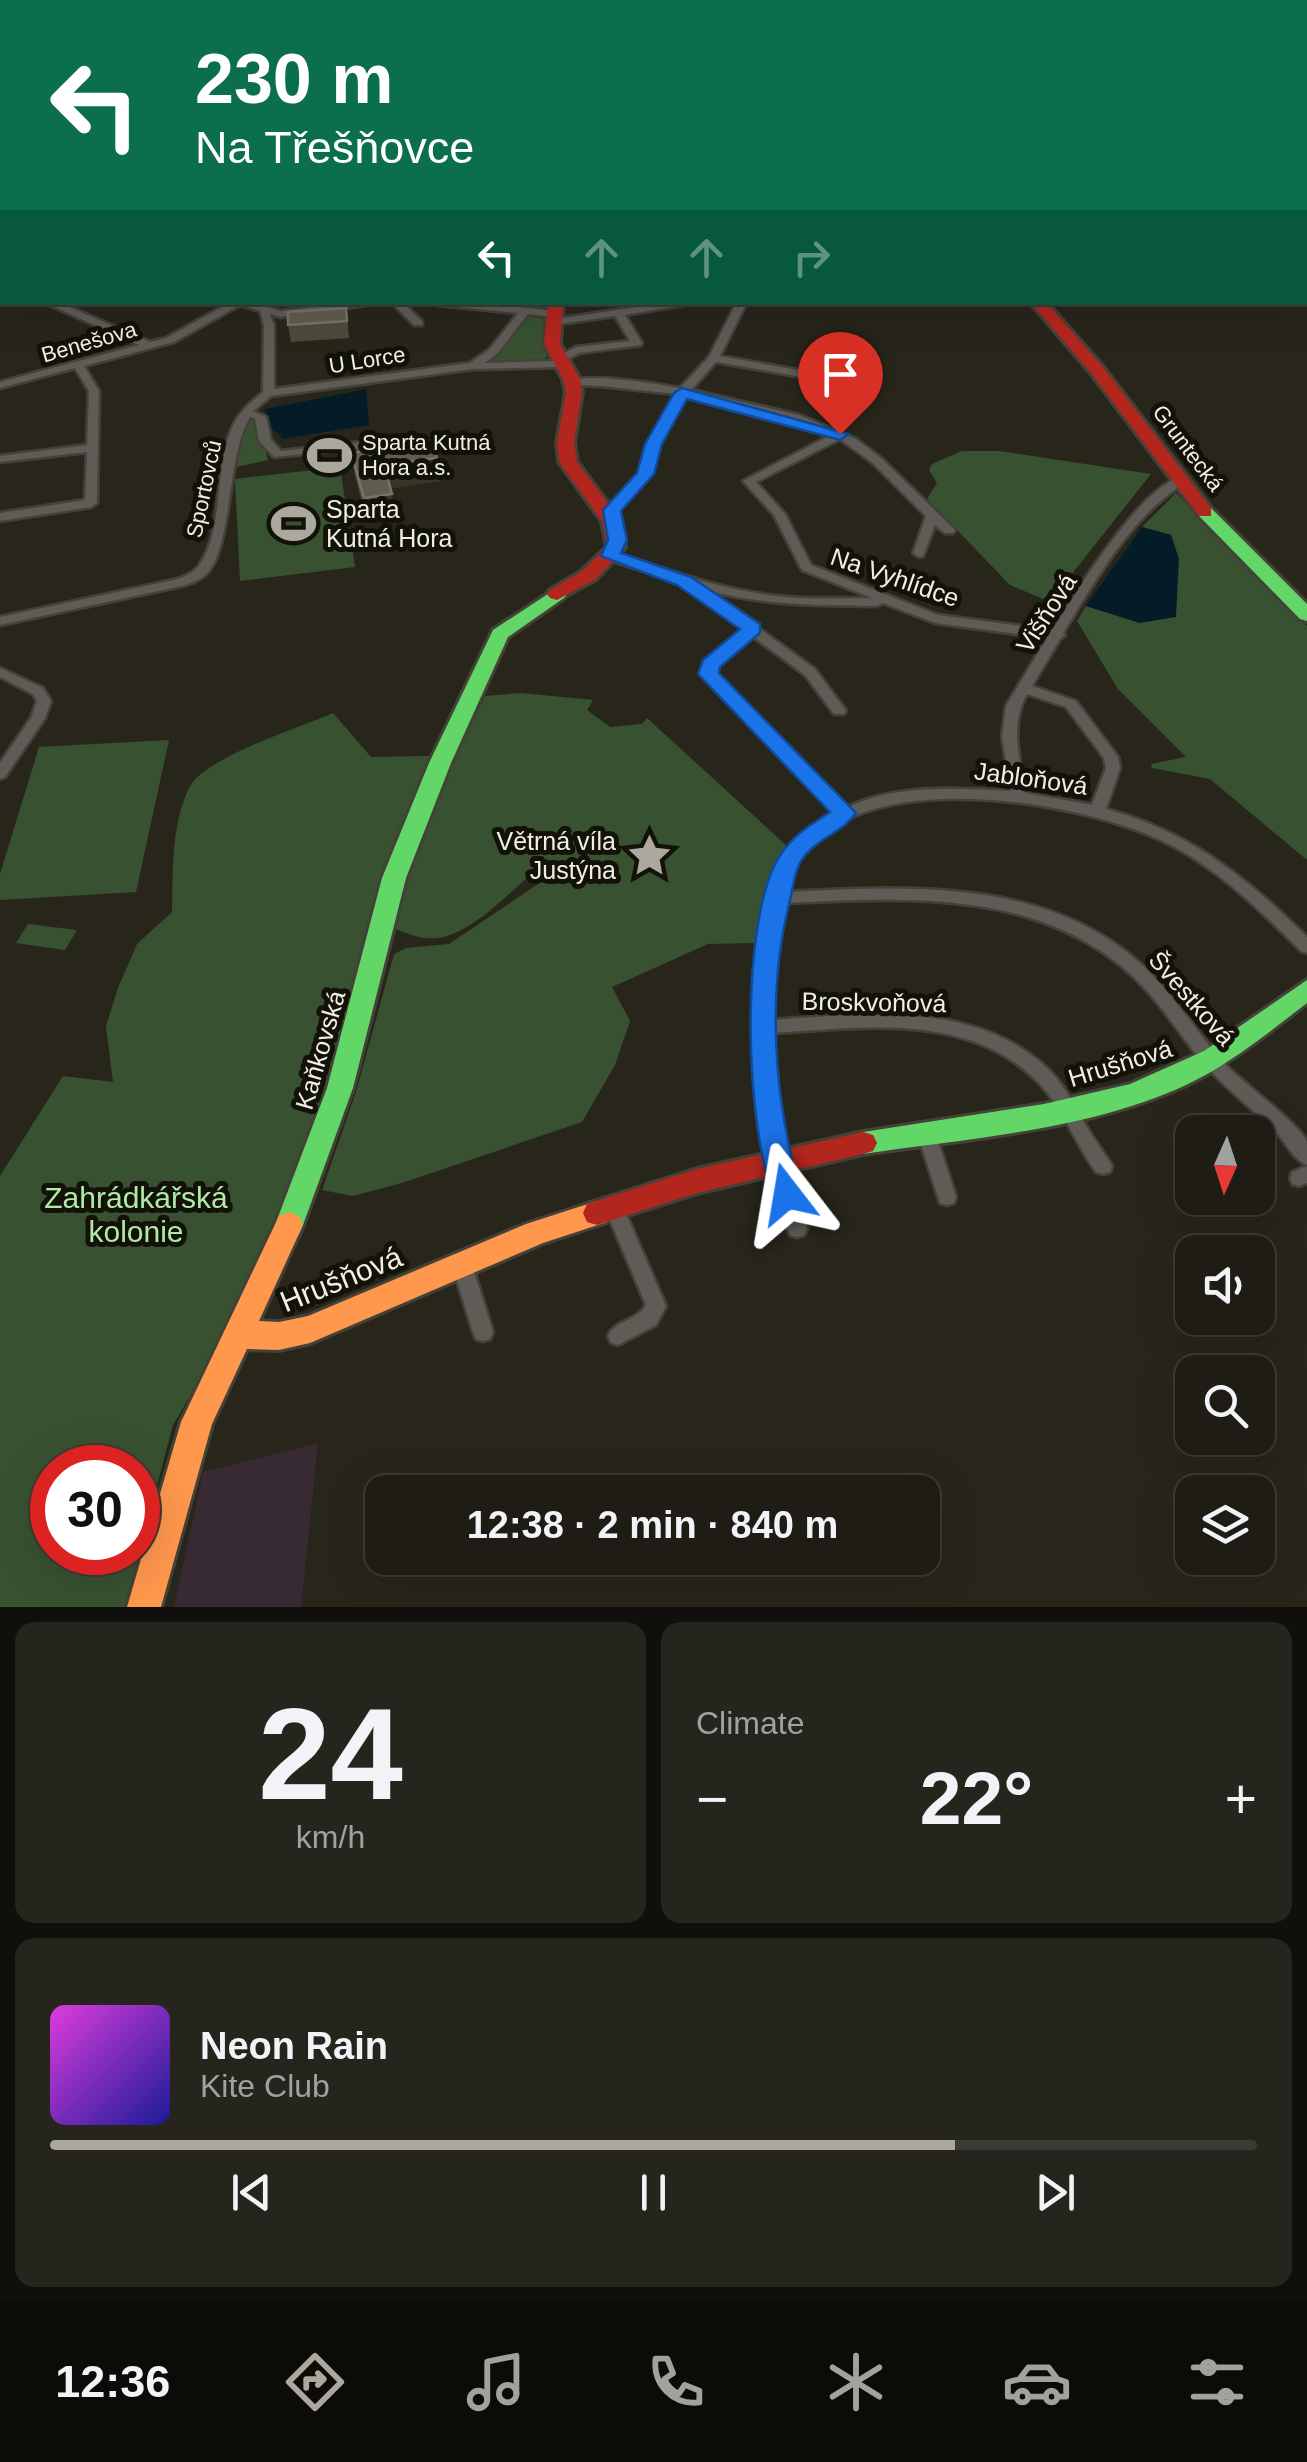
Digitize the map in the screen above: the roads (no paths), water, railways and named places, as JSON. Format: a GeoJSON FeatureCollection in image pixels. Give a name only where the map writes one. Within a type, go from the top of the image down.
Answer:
{"type":"FeatureCollection","features":[{"type":"Feature","properties":{"kind":"street"},"geometry":{"type":"LineString","coordinates":[[54,305],[150,346]]}},
{"type":"Feature","properties":{"kind":"street"},"geometry":{"type":"LineString","coordinates":[[62,309],[71,305]]}},
{"type":"Feature","properties":{"kind":"street","name":"Benešova"},"geometry":{"type":"LineString","coordinates":[[0,386],[150,346],[200,326],[234,305]]}},
{"type":"Feature","properties":{"kind":"street"},"geometry":{"type":"LineString","coordinates":[[246,305],[264,313],[299,314],[362,305]]}},
{"type":"Feature","properties":{"kind":"street"},"geometry":{"type":"LineString","coordinates":[[399,305],[418,322]]}},
{"type":"Feature","properties":{"kind":"street"},"geometry":{"type":"LineString","coordinates":[[461,305],[524,313],[619,314],[677,305]]}},
{"type":"Feature","properties":{"kind":"street"},"geometry":{"type":"LineString","coordinates":[[612,510],[645,474],[654,444],[682,393],[714,358],[740,305]]}},
{"type":"Feature","properties":{"kind":"street","name":"Gruntecká"},"geometry":{"type":"LineString","coordinates":[[1040,305],[1098,370],[1221,532],[1307,616]]}},
{"type":"Feature","properties":{"kind":"street"},"geometry":{"type":"LineString","coordinates":[[264,313],[269,325],[268,394]]}},
{"type":"Feature","properties":{"kind":"street"},"geometry":{"type":"LineString","coordinates":[[473,366],[494,352],[524,313]]}},
{"type":"Feature","properties":{"kind":"street"},"geometry":{"type":"LineString","coordinates":[[555,313],[552,347],[565,368],[840,434],[880,463],[949,530]]}},
{"type":"Feature","properties":{"kind":"street"},"geometry":{"type":"LineString","coordinates":[[619,314],[637,343],[576,350],[565,368],[564,439],[568,463],[612,510],[617,540],[610,556],[684,581],[810,672],[839,710]]}},
{"type":"Feature","properties":{"kind":"street"},"geometry":{"type":"LineString","coordinates":[[714,358],[808,374]]}},
{"type":"Feature","properties":{"kind":"street"},"geometry":{"type":"LineString","coordinates":[[0,517],[91,503],[93,388],[79,366]]}},
{"type":"Feature","properties":{"kind":"street","name":"U Lorce"},"geometry":{"type":"LineString","coordinates":[[268,394],[473,366],[565,368]]}},
{"type":"Feature","properties":{"kind":"street","name":"Sportovců"},"geometry":{"type":"LineString","coordinates":[[0,622],[182,582],[201,574],[211,552],[235,439],[246,412],[268,394]]}},
{"type":"Feature","properties":{"kind":"street","name":"Sportovců"},"geometry":{"type":"LineString","coordinates":[[246,412],[260,416],[265,442],[278,455],[379,443],[384,469]]}},
{"type":"Feature","properties":{"kind":"street","name":"Na Vyhlídce"},"geometry":{"type":"LineString","coordinates":[[840,434],[748,484],[779,514],[806,567],[849,595]]}},
{"type":"Feature","properties":{"kind":"street"},"geometry":{"type":"LineString","coordinates":[[0,459],[92,448]]}},
{"type":"Feature","properties":{"kind":"street","name":"Višňová"},"geometry":{"type":"LineString","coordinates":[[1019,797],[1009,723],[1024,688],[1141,512],[1170,483],[1180,480]]}},
{"type":"Feature","properties":{"kind":"street"},"geometry":{"type":"LineString","coordinates":[[919,553],[932,517]]}},
{"type":"Feature","properties":{"kind":"street","name":"Kaňkovská"},"geometry":{"type":"LineString","coordinates":[[144,1607],[197,1422],[241,1335],[310,1176],[340,1088],[409,835],[489,654],[512,622],[577,584],[610,556]]}},
{"type":"Feature","properties":{"kind":"street","name":"Na Vyhlídce"},"geometry":{"type":"LineString","coordinates":[[684,581],[782,601],[849,595],[958,624],[1058,635]]}},
{"type":"Feature","properties":{"kind":"street"},"geometry":{"type":"LineString","coordinates":[[753,628],[710,665],[709,674],[845,813]]}},
{"type":"Feature","properties":{"kind":"street"},"geometry":{"type":"LineString","coordinates":[[0,672],[38,691],[44,701],[41,713],[0,774]]}},
{"type":"Feature","properties":{"kind":"street"},"geometry":{"type":"LineString","coordinates":[[1024,688],[1074,707],[1111,758],[1113,768],[1098,812]]}},
{"type":"Feature","properties":{"kind":"street","name":"Jabloňová"},"geometry":{"type":"LineString","coordinates":[[777,1160],[762,1027],[764,966],[776,898],[796,850],[820,828],[845,813],[925,795],[1019,797],[1098,812],[1162,834],[1204,856],[1269,908],[1307,948]]}},
{"type":"Feature","properties":{"kind":"street","name":"Švestková"},"geometry":{"type":"LineString","coordinates":[[776,898],[949,896],[997,902],[1059,920],[1092,936],[1129,964],[1212,1059],[1307,1157]]}},
{"type":"Feature","properties":{"kind":"street","name":"Hrušňová"},"geometry":{"type":"LineString","coordinates":[[241,1335],[279,1336],[310,1329],[462,1262],[614,1206],[777,1160],[1065,1109],[1145,1089],[1212,1059],[1307,990]]}},
{"type":"Feature","properties":{"kind":"street","name":"Broskvoňová"},"geometry":{"type":"LineString","coordinates":[[762,1027],[898,1022],[957,1028],[1004,1046],[1028,1062],[1054,1088],[1083,1142],[1103,1166]]}},
{"type":"Feature","properties":{"kind":"street"},"geometry":{"type":"LineString","coordinates":[[926,1132],[948,1197]]}},
{"type":"Feature","properties":{"kind":"street"},"geometry":{"type":"LineString","coordinates":[[777,1160],[796,1229]]}},
{"type":"Feature","properties":{"kind":"street"},"geometry":{"type":"LineString","coordinates":[[614,1206],[656,1306],[648,1319],[618,1336]]}},
{"type":"Feature","properties":{"kind":"street"},"geometry":{"type":"LineString","coordinates":[[462,1262],[483,1332]]}},
{"type":"Feature","properties":{"kind":"water"},"geometry":{"type":"Polygon","coordinates":[[[366,389],[369,425],[283,439],[268,424],[265,409],[366,389]]]}},
{"type":"Feature","properties":{"kind":"water"},"geometry":{"type":"Polygon","coordinates":[[[1142,527],[1171,535],[1179,559],[1176,617],[1140,623],[1086,606],[1142,527]]]}},
{"type":"Feature","properties":{"kind":"place","name":"Sparta Kutná Hora a.s."},"geometry":{"type":"Point","coordinates":[329,455]}},
{"type":"Feature","properties":{"kind":"place","name":"Sparta Kutná Hora"},"geometry":{"type":"Point","coordinates":[293,523]}},
{"type":"Feature","properties":{"kind":"place","name":"Větrná víla Justýna"},"geometry":{"type":"Point","coordinates":[649,855]}},
{"type":"Feature","properties":{"kind":"park label","name":"Zahrádkářská kolonie"},"geometry":{"type":"Point","coordinates":[136,1214]}}]}
